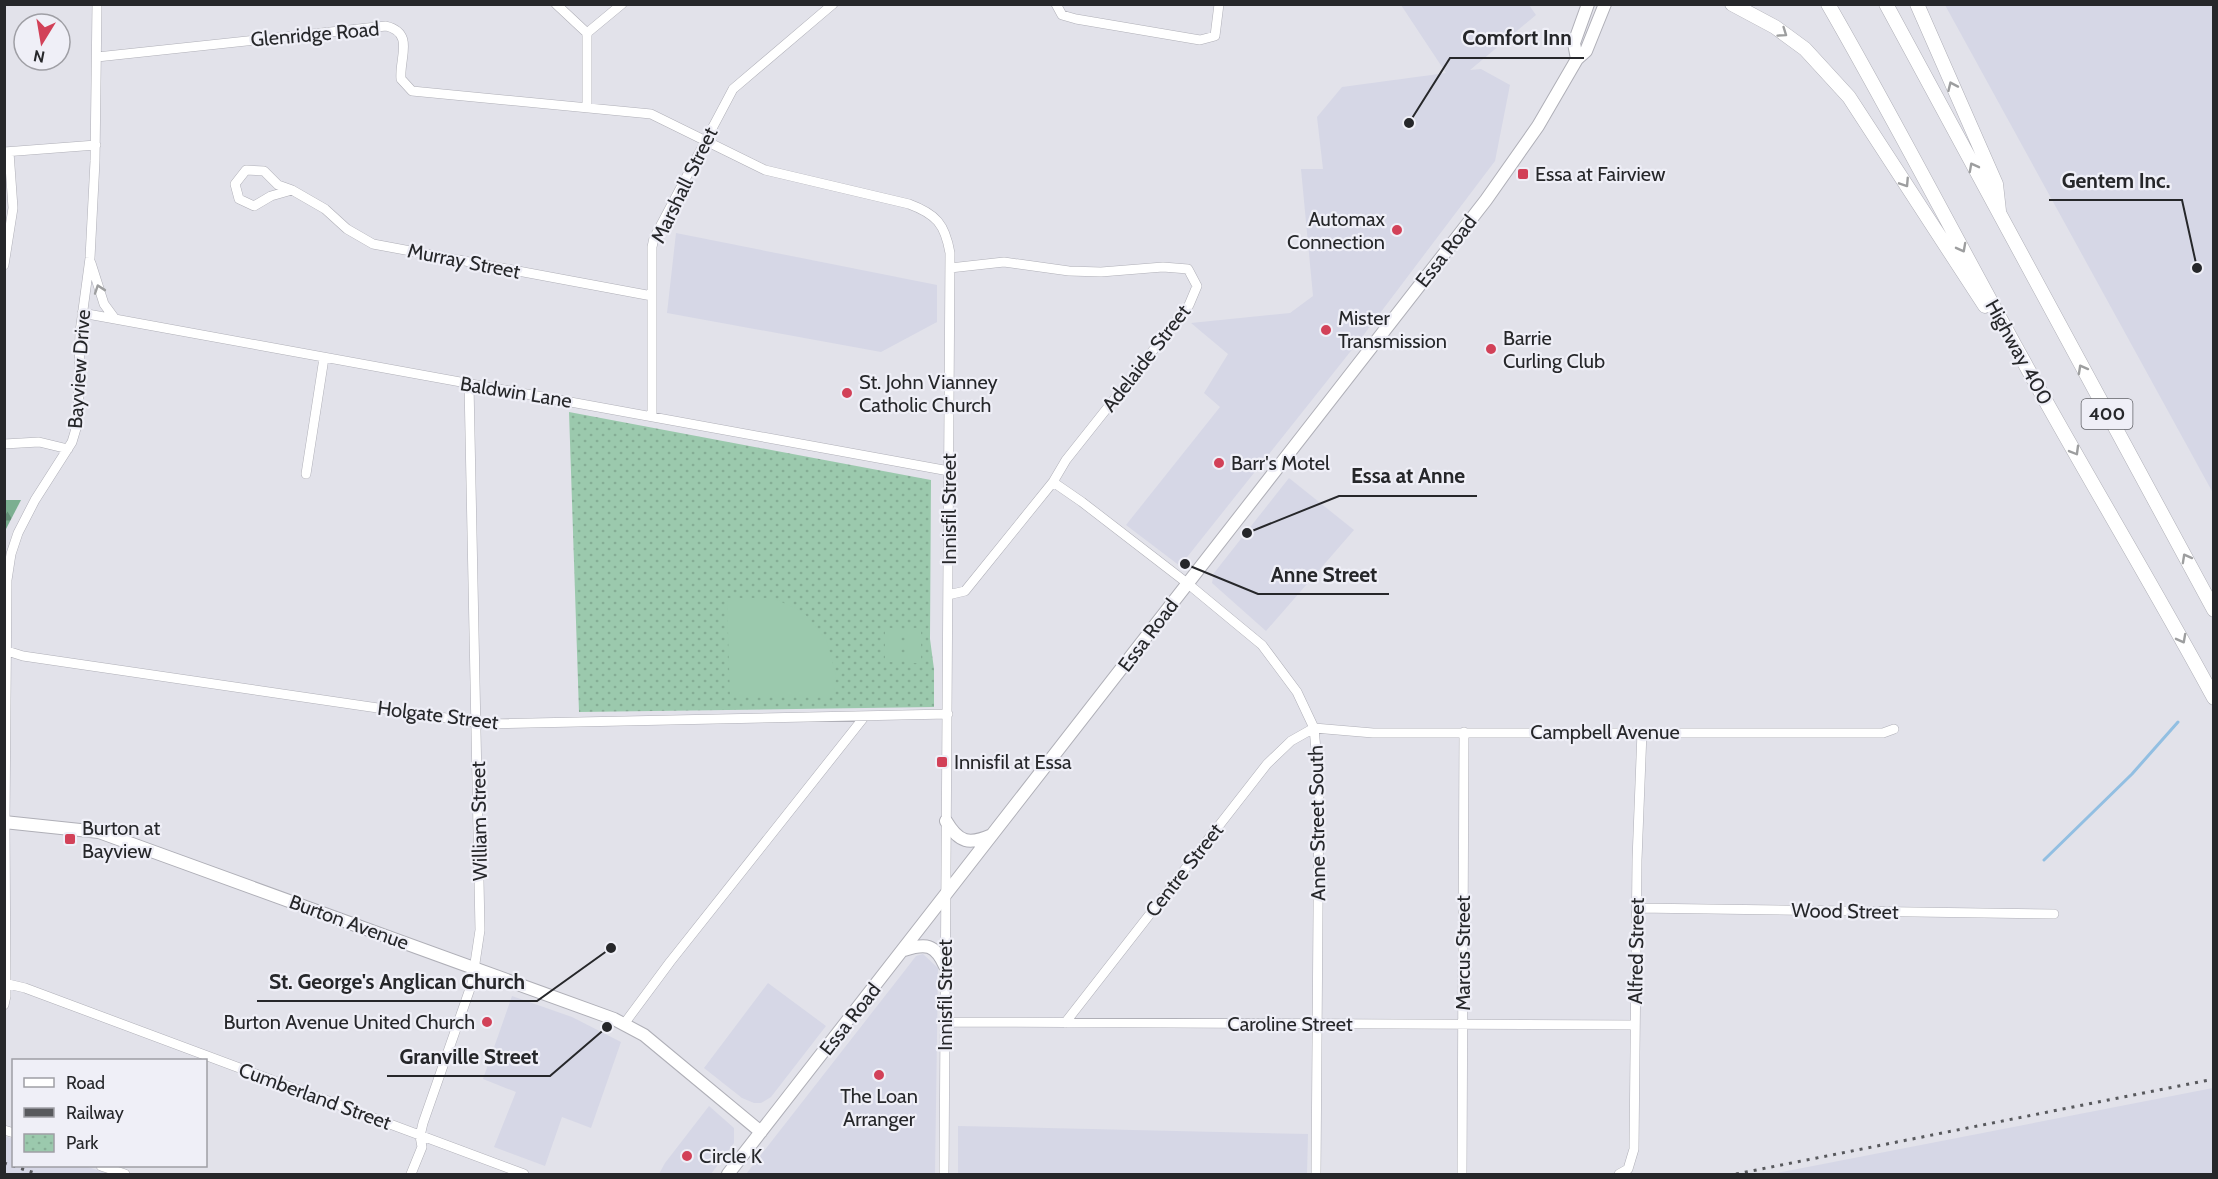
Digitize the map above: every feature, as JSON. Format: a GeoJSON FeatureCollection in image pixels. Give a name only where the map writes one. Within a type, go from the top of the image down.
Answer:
{"type":"FeatureCollection","features":[{"type":"Feature","properties":{"kind":"highway"},"geometry":{"type":"LineString","coordinates":[[1732,4],[1775,27],[1805,48],[1849,97],[1978,297],[2025,364]]}},
{"type":"Feature","properties":{"kind":"highway","name":"Highway 400"},"geometry":{"type":"LineString","coordinates":[[1828,4],[2025,364],[2214,698]]}},
{"type":"Feature","properties":{"kind":"highway","name":"400"},"geometry":{"type":"LineString","coordinates":[[1886,4],[2000,219],[2214,610]]}},
{"type":"Feature","properties":{"kind":"highway"},"geometry":{"type":"LineString","coordinates":[[1917,4],[1996,184],[2000,219]]}},
{"type":"Feature","properties":{"kind":"main road","name":"Essa Road"},"geometry":{"type":"LineString","coordinates":[[1577,59],[1574,43],[1588,4]]}},
{"type":"Feature","properties":{"kind":"main road","name":"Essa Road"},"geometry":{"type":"LineString","coordinates":[[728,1174],[1486,200],[1538,126],[1577,59],[1586,51],[1605,4]]}},
{"type":"Feature","properties":{"kind":"main road"},"geometry":{"type":"LineString","coordinates":[[946,821],[953,833],[966,841],[975,842],[993,835]]}},
{"type":"Feature","properties":{"kind":"main road","name":"Burton Avenue"},"geometry":{"type":"LineString","coordinates":[[5,822],[99,832],[624,1024],[644,1035],[761,1132]]}},
{"type":"Feature","properties":{"kind":"main road"},"geometry":{"type":"LineString","coordinates":[[904,950],[918,946],[930,947],[937,951],[945,966]]}},
{"type":"Feature","properties":{"kind":"street","name":"Bayview Drive"},"geometry":{"type":"LineString","coordinates":[[4,1005],[7,580],[18,533],[31,507],[68,449],[78,422],[82,313],[90,258],[96,145],[97,4]]}},
{"type":"Feature","properties":{"kind":"street"},"geometry":{"type":"LineString","coordinates":[[556,4],[587,33],[587,106]]}},
{"type":"Feature","properties":{"kind":"street"},"geometry":{"type":"LineString","coordinates":[[587,33],[622,4]]}},
{"type":"Feature","properties":{"kind":"street"},"geometry":{"type":"LineString","coordinates":[[1056,4],[1062,15],[1076,19],[1200,40],[1215,36],[1219,4]]}},
{"type":"Feature","properties":{"kind":"street","name":"Marshall Street"},"geometry":{"type":"LineString","coordinates":[[652,416],[654,238],[728,98],[740,82],[830,6]]}},
{"type":"Feature","properties":{"kind":"street","name":"Glenridge Road"},"geometry":{"type":"LineString","coordinates":[[97,57],[386,26],[394,28],[402,36],[404,48],[400,70],[401,80],[412,91],[587,106]]}},
{"type":"Feature","properties":{"kind":"street","name":"Innisfil Street"},"geometry":{"type":"LineString","coordinates":[[587,106],[651,114],[765,170],[909,204],[928,212],[945,232],[950,253],[950,268],[944,1174]]}},
{"type":"Feature","properties":{"kind":"street"},"geometry":{"type":"LineString","coordinates":[[4,265],[13,208],[7,152],[96,145]]}},
{"type":"Feature","properties":{"kind":"street","name":"Murray Street"},"geometry":{"type":"LineString","coordinates":[[292,190],[271,196],[254,206],[239,199],[235,184],[246,170],[264,171],[278,185],[292,190],[325,208],[347,230],[373,244],[652,296]]}},
{"type":"Feature","properties":{"kind":"street"},"geometry":{"type":"LineString","coordinates":[[90,258],[104,304],[115,319]]}},
{"type":"Feature","properties":{"kind":"street","name":"Adelaide Street"},"geometry":{"type":"LineString","coordinates":[[948,595],[965,591],[1053,482],[1066,460],[1189,305],[1197,286],[1188,269],[1163,267],[1101,272],[1069,271],[1004,262],[950,268]]}},
{"type":"Feature","properties":{"kind":"street","name":"Baldwin Lane"},"geometry":{"type":"LineString","coordinates":[[82,313],[949,471]]}},
{"type":"Feature","properties":{"kind":"street"},"geometry":{"type":"LineString","coordinates":[[306,474],[324,358]]}},
{"type":"Feature","properties":{"kind":"street","name":"William Street"},"geometry":{"type":"LineString","coordinates":[[411,1174],[422,1147],[420,1136],[423,1123],[472,983],[481,914],[469,384]]}},
{"type":"Feature","properties":{"kind":"street"},"geometry":{"type":"LineString","coordinates":[[4,444],[39,442],[68,449]]}},
{"type":"Feature","properties":{"kind":"street","name":"Anne Street South"},"geometry":{"type":"LineString","coordinates":[[1053,482],[1187,583],[1262,645],[1297,692],[1314,728],[1319,783],[1316,1174]]}},
{"type":"Feature","properties":{"kind":"street","name":"Holgate Street"},"geometry":{"type":"LineString","coordinates":[[5,650],[23,656],[487,724],[948,714]]}},
{"type":"Feature","properties":{"kind":"street"},"geometry":{"type":"LineString","coordinates":[[624,1024],[670,962],[865,716]]}},
{"type":"Feature","properties":{"kind":"street","name":"Campbell Avenue"},"geometry":{"type":"LineString","coordinates":[[1314,728],[1372,733],[1883,733],[1894,729]]}},
{"type":"Feature","properties":{"kind":"street","name":"Centre Street"},"geometry":{"type":"LineString","coordinates":[[1065,1023],[1267,764],[1291,741],[1314,728]]}},
{"type":"Feature","properties":{"kind":"street","name":"Marcus Street"},"geometry":{"type":"LineString","coordinates":[[1462,1174],[1464,732]]}},
{"type":"Feature","properties":{"kind":"street","name":"Alfred Street"},"geometry":{"type":"LineString","coordinates":[[1624,1172],[1634,1149],[1642,732]]}},
{"type":"Feature","properties":{"kind":"street","name":"Wood Street"},"geometry":{"type":"LineString","coordinates":[[1637,908],[2054,914]]}},
{"type":"Feature","properties":{"kind":"street","name":"Cumberland Street"},"geometry":{"type":"LineString","coordinates":[[5,983],[25,988],[524,1174]]}},
{"type":"Feature","properties":{"kind":"street","name":"Caroline Street"},"geometry":{"type":"LineString","coordinates":[[945,1022],[1635,1025]]}},
{"type":"Feature","properties":{"kind":"street"},"geometry":{"type":"LineString","coordinates":[[104,1167],[125,1174]]}},
{"type":"Feature","properties":{"kind":"shaded area"},"geometry":{"type":"Polygon","coordinates":[[[1401,5],[1529,5],[1536,15],[1470,70],[1481,69],[1510,85],[1495,161],[1362,337],[1180,566],[1126,525],[1220,407],[1204,393],[1228,354],[1191,323],[1290,313],[1313,296],[1301,169],[1323,169],[1317,117],[1342,87],[1446,73],[1401,5]]]}},
{"type":"Feature","properties":{"kind":"shaded area"},"geometry":{"type":"Polygon","coordinates":[[[1945,5],[2213,5],[2213,493],[1945,5]]]}},
{"type":"Feature","properties":{"kind":"shaded area"},"geometry":{"type":"Polygon","coordinates":[[[676,233],[937,285],[937,322],[881,352],[667,313],[676,233]]]}},
{"type":"Feature","properties":{"kind":"shaded area"},"geometry":{"type":"Polygon","coordinates":[[[1289,478],[1354,530],[1266,631],[1212,583],[1214,573],[1289,478]]]}},
{"type":"Feature","properties":{"kind":"shaded area"},"geometry":{"type":"Polygon","coordinates":[[[923,954],[938,968],[935,1174],[746,1174],[916,956],[923,954]]]}},
{"type":"Feature","properties":{"kind":"shaded area"},"geometry":{"type":"Polygon","coordinates":[[[768,983],[826,1026],[771,1097],[761,1103],[754,1103],[742,1098],[704,1068],[768,983]]]}},
{"type":"Feature","properties":{"kind":"shaded area"},"geometry":{"type":"Polygon","coordinates":[[[512,996],[572,1017],[621,1042],[591,1128],[562,1117],[545,1166],[494,1147],[516,1092],[483,1079],[512,996]]]}},
{"type":"Feature","properties":{"kind":"shaded area"},"geometry":{"type":"Polygon","coordinates":[[[2213,1088],[2213,1174],[1772,1174],[2213,1088]]]}},
{"type":"Feature","properties":{"kind":"shaded area"},"geometry":{"type":"Polygon","coordinates":[[[709,1106],[734,1128],[734,1143],[711,1174],[659,1174],[665,1163],[709,1106]]]}},
{"type":"Feature","properties":{"kind":"shaded area"},"geometry":{"type":"Polygon","coordinates":[[[958,1126],[1308,1134],[1307,1174],[958,1174],[958,1126]]]}},
{"type":"Feature","properties":{"kind":"shaded area"},"geometry":{"type":"Polygon","coordinates":[[[5,1136],[12,1139],[12,1167],[88,1167],[109,1174],[5,1174],[5,1136]]]}},
{"type":"Feature","properties":{"kind":"green space"},"geometry":{"type":"Polygon","coordinates":[[[569,412],[931,480],[930,639],[934,669],[934,707],[579,712],[569,412]]]}},
{"type":"Feature","properties":{"kind":"green space"},"geometry":{"type":"Polygon","coordinates":[[[4,500],[21,500],[5,531],[4,500]]]}},
{"type":"Feature","properties":{"kind":"green space"},"geometry":{"type":"Polygon","coordinates":[[[727,598],[773,598],[803,612],[826,639],[836,675],[834,697],[730,697],[727,598]]]}},
{"type":"Feature","properties":{"kind":"green space"},"geometry":{"type":"Polygon","coordinates":[[[885,628],[901,628],[901,662],[885,662],[885,628]]]}},
{"type":"Feature","properties":{"kind":"green space"},"geometry":{"type":"Polygon","coordinates":[[[905,628],[921,628],[921,663],[905,663],[905,628]]]}},
{"type":"Feature","properties":{"kind":"waterway"},"geometry":{"type":"LineString","coordinates":[[2044,860],[2132,774],[2178,722]]}},
{"type":"Feature","properties":{"kind":"railway"},"geometry":{"type":"LineString","coordinates":[[1736,1174],[2214,1079]]}},
{"type":"Feature","properties":{"kind":"railway"},"geometry":{"type":"LineString","coordinates":[[4,1163],[12,1166]]}},
{"type":"Feature","properties":{"kind":"railway"},"geometry":{"type":"LineString","coordinates":[[16,1167],[38,1174]]}},
{"type":"Feature","properties":{"kind":"place","name":"Comfort Inn"},"geometry":{"type":"Point","coordinates":[1409,123]}},
{"type":"Feature","properties":{"kind":"place","name":"Essa at Fairview"},"geometry":{"type":"Point","coordinates":[1523,174]}},
{"type":"Feature","properties":{"kind":"place","name":"Automax Connection"},"geometry":{"type":"Point","coordinates":[1397,230]}},
{"type":"Feature","properties":{"kind":"place","name":"Gentem Inc."},"geometry":{"type":"Point","coordinates":[2197,268]}},
{"type":"Feature","properties":{"kind":"place","name":"Mister Transmission"},"geometry":{"type":"Point","coordinates":[1326,330]}},
{"type":"Feature","properties":{"kind":"place","name":"Barrie Curling Club"},"geometry":{"type":"Point","coordinates":[1491,349]}},
{"type":"Feature","properties":{"kind":"place","name":"St. John Vianney Catholic Church"},"geometry":{"type":"Point","coordinates":[847,393]}},
{"type":"Feature","properties":{"kind":"place","name":"Barr's Motel"},"geometry":{"type":"Point","coordinates":[1219,463]}},
{"type":"Feature","properties":{"kind":"place","name":"Essa at Anne"},"geometry":{"type":"Point","coordinates":[1247,533]}},
{"type":"Feature","properties":{"kind":"place","name":"Anne Street"},"geometry":{"type":"Point","coordinates":[1185,564]}},
{"type":"Feature","properties":{"kind":"place","name":"Innisfil at Essa"},"geometry":{"type":"Point","coordinates":[942,762]}},
{"type":"Feature","properties":{"kind":"place","name":"Burton at Bayview"},"geometry":{"type":"Point","coordinates":[70,839]}},
{"type":"Feature","properties":{"kind":"place","name":"St. George's Anglican Church"},"geometry":{"type":"Point","coordinates":[611,948]}},
{"type":"Feature","properties":{"kind":"place","name":"Burton Avenue United Church"},"geometry":{"type":"Point","coordinates":[487,1022]}},
{"type":"Feature","properties":{"kind":"place","name":"Granville Street"},"geometry":{"type":"Point","coordinates":[607,1027]}},
{"type":"Feature","properties":{"kind":"place","name":"The Loan Arranger"},"geometry":{"type":"Point","coordinates":[879,1075]}},
{"type":"Feature","properties":{"kind":"place","name":"Circle K"},"geometry":{"type":"Point","coordinates":[687,1156]}}]}
